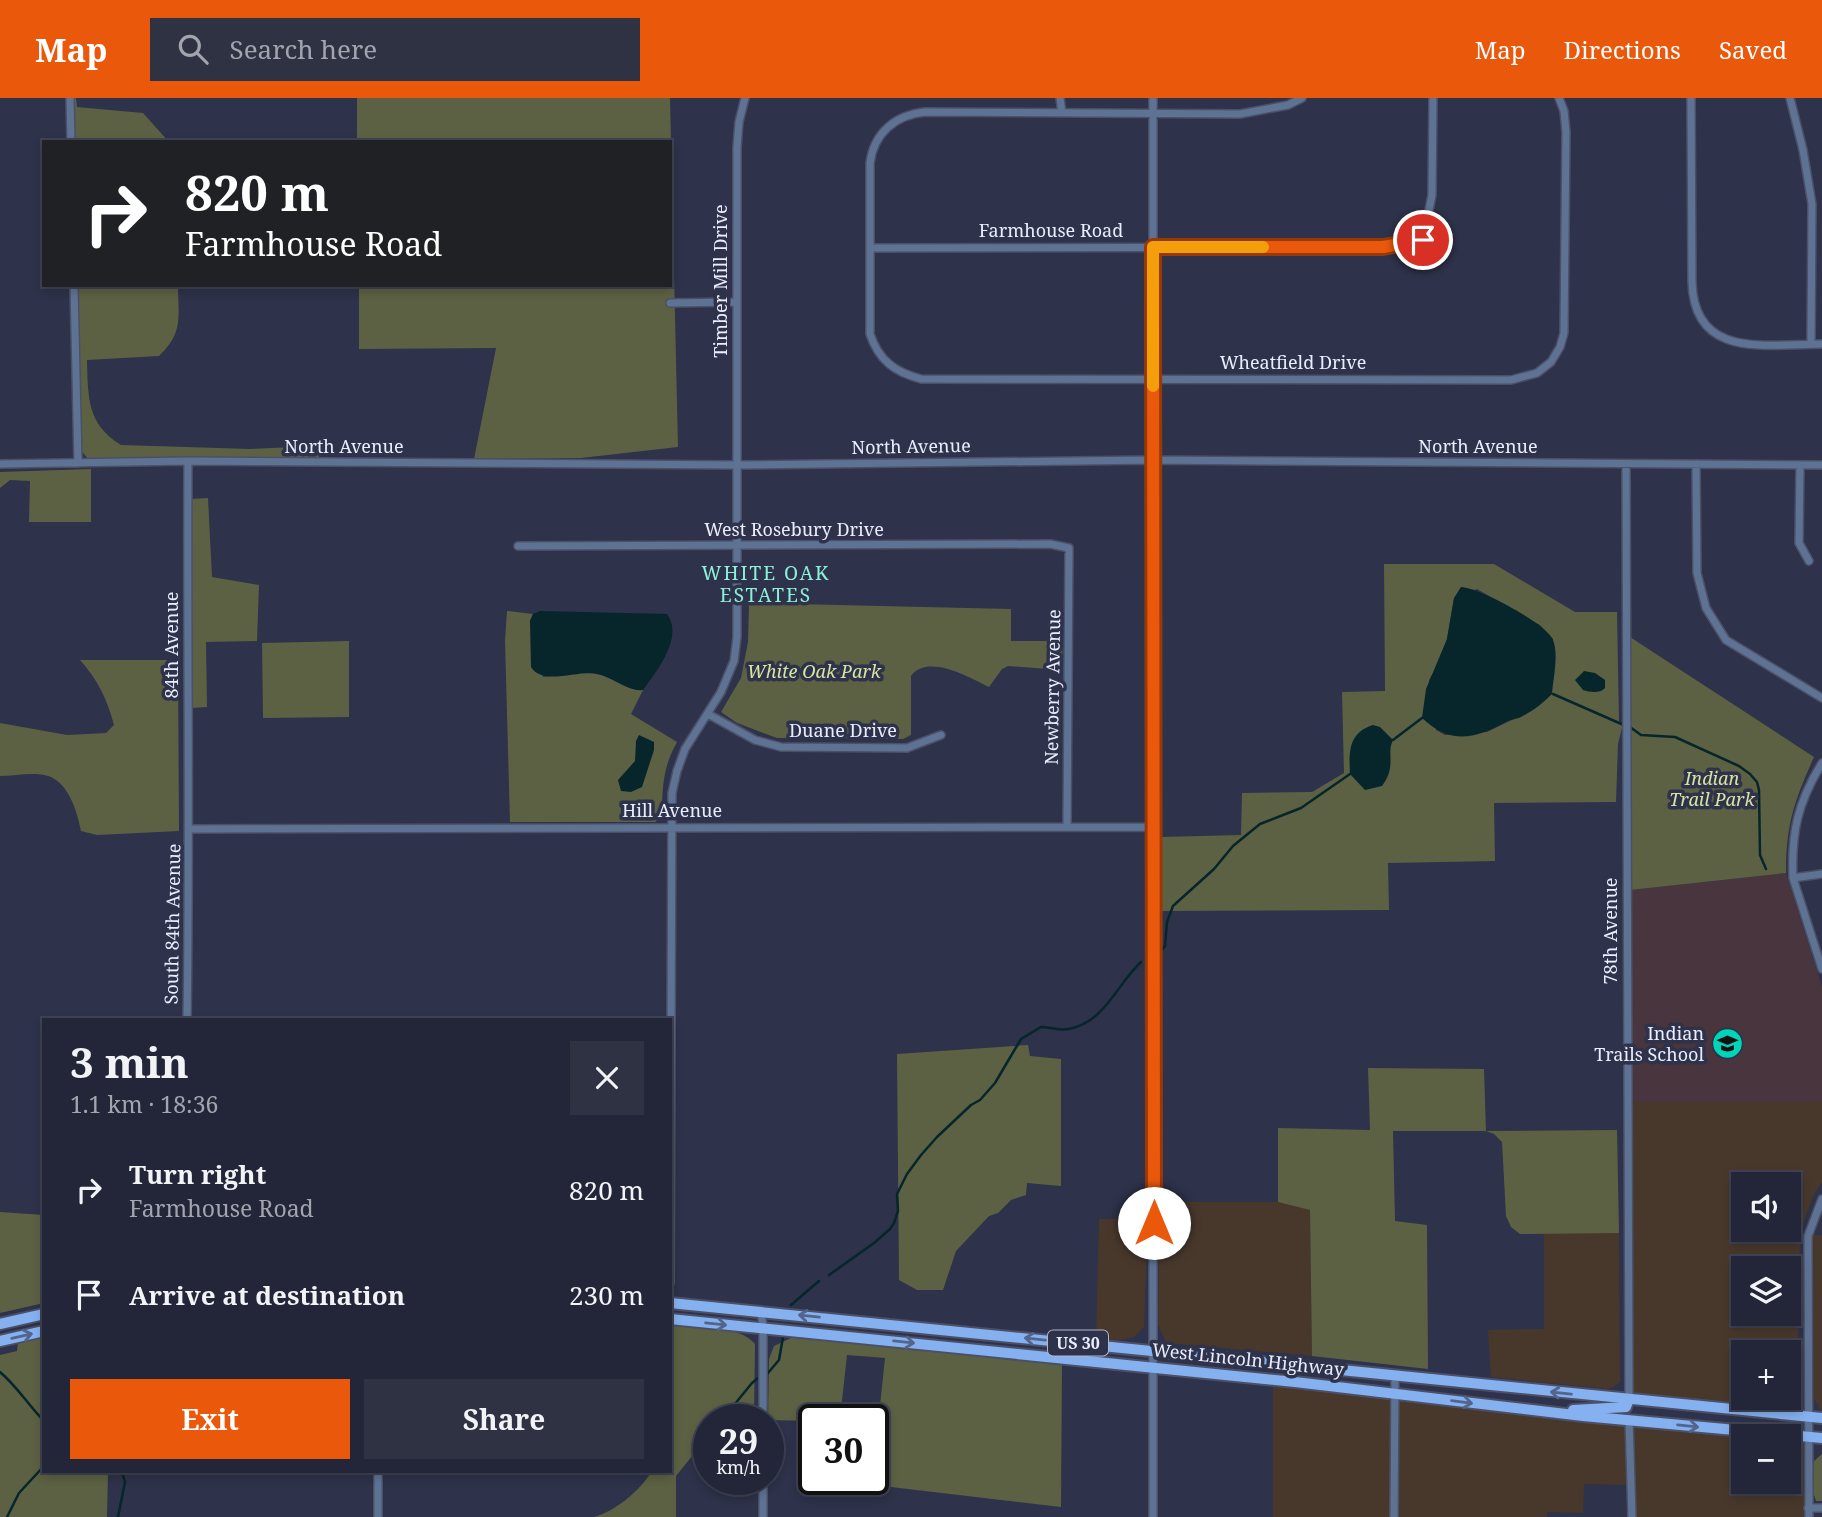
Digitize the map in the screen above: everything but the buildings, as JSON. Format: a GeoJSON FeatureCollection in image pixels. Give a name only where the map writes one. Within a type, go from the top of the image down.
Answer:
{"type":"FeatureCollection","features":[{"type":"Feature","properties":{"kind":"main road","name":"West Lincoln Highway"},"geometry":{"type":"LineString","coordinates":[[672,1303],[1822,1418]]}},
{"type":"Feature","properties":{"kind":"main road"},"geometry":{"type":"LineString","coordinates":[[0,1324],[42,1314]]}},
{"type":"Feature","properties":{"kind":"main road","name":"West Lincoln Highway"},"geometry":{"type":"LineString","coordinates":[[672,1319],[1822,1438]]}},
{"type":"Feature","properties":{"kind":"main road"},"geometry":{"type":"LineString","coordinates":[[0,1341],[42,1331]]}},
{"type":"Feature","properties":{"kind":"main road"},"geometry":{"type":"LineString","coordinates":[[1553,1412],[1626,1407],[1629,1399]]}},
{"type":"Feature","properties":{"kind":"street"},"geometry":{"type":"LineString","coordinates":[[70,98],[71,140]]}},
{"type":"Feature","properties":{"kind":"street","name":"Timber Mill Drive"},"geometry":{"type":"LineString","coordinates":[[671,1018],[672,793],[685,749],[708,714],[734,661],[737,637],[737,135],[745,98]]}},
{"type":"Feature","properties":{"kind":"street"},"geometry":{"type":"LineString","coordinates":[[1060,98],[1062,113]]}},
{"type":"Feature","properties":{"kind":"street"},"geometry":{"type":"LineString","coordinates":[[1153,98],[1153,1517]]}},
{"type":"Feature","properties":{"kind":"street","name":"Wheatfield Drive"},"geometry":{"type":"LineString","coordinates":[[1302,98],[1288,105],[1240,114],[925,112],[895,120],[881,133],[871,156],[870,334],[875,349],[888,366],[921,379],[1511,380],[1537,373],[1551,362],[1560,347],[1566,317],[1566,132],[1564,111],[1559,98]]}},
{"type":"Feature","properties":{"kind":"street","name":"Farmhouse Road"},"geometry":{"type":"LineString","coordinates":[[871,248],[1383,247],[1423,240],[1432,195],[1433,98]]}},
{"type":"Feature","properties":{"kind":"street"},"geometry":{"type":"LineString","coordinates":[[1691,98],[1692,282],[1693,303],[1697,314],[1712,332],[1735,343],[1822,344]]}},
{"type":"Feature","properties":{"kind":"street"},"geometry":{"type":"LineString","coordinates":[[1790,98],[1803,150],[1812,204],[1811,344]]}},
{"type":"Feature","properties":{"kind":"street"},"geometry":{"type":"LineString","coordinates":[[74,287],[78,463]]}},
{"type":"Feature","properties":{"kind":"street"},"geometry":{"type":"LineString","coordinates":[[670,303],[736,302]]}},
{"type":"Feature","properties":{"kind":"street","name":"North Avenue"},"geometry":{"type":"LineString","coordinates":[[0,464],[188,461],[737,466],[1153,460],[1822,465]]}},
{"type":"Feature","properties":{"kind":"street","name":"84th Avenue"},"geometry":{"type":"LineString","coordinates":[[188,461],[187,715],[190,829]]}},
{"type":"Feature","properties":{"kind":"street","name":"78th Avenue"},"geometry":{"type":"LineString","coordinates":[[1626,464],[1629,1399]]}},
{"type":"Feature","properties":{"kind":"street"},"geometry":{"type":"LineString","coordinates":[[1696,464],[1697,573],[1706,608],[1726,640],[1822,698]]}},
{"type":"Feature","properties":{"kind":"street"},"geometry":{"type":"LineString","coordinates":[[1800,465],[1800,543],[1810,561]]}},
{"type":"Feature","properties":{"kind":"street","name":"West Rosebury Drive"},"geometry":{"type":"LineString","coordinates":[[518,546],[1050,544],[1069,548]]}},
{"type":"Feature","properties":{"kind":"street","name":"Newberry Avenue"},"geometry":{"type":"LineString","coordinates":[[1067,827],[1069,548]]}},
{"type":"Feature","properties":{"kind":"street","name":"Duane Drive"},"geometry":{"type":"LineString","coordinates":[[708,714],[755,740],[781,747],[907,748],[941,735]]}},
{"type":"Feature","properties":{"kind":"street"},"geometry":{"type":"LineString","coordinates":[[1822,763],[1801,802],[1793,843],[1793,878],[1822,969]]}},
{"type":"Feature","properties":{"kind":"street","name":"Hill Avenue"},"geometry":{"type":"LineString","coordinates":[[190,829],[1154,827]]}},
{"type":"Feature","properties":{"kind":"street","name":"South 84th Avenue"},"geometry":{"type":"LineString","coordinates":[[187,1018],[190,829]]}},
{"type":"Feature","properties":{"kind":"street"},"geometry":{"type":"LineString","coordinates":[[1793,878],[1822,874]]}},
{"type":"Feature","properties":{"kind":"street"},"geometry":{"type":"LineString","coordinates":[[1809,1517],[1808,1236],[1822,1199]]}},
{"type":"Feature","properties":{"kind":"street"},"geometry":{"type":"LineString","coordinates":[[761,1311],[763,1404]]}},
{"type":"Feature","properties":{"kind":"street"},"geometry":{"type":"LineString","coordinates":[[1394,1517],[1395,1375]]}},
{"type":"Feature","properties":{"kind":"street"},"geometry":{"type":"LineString","coordinates":[[1629,1420],[1632,1517]]}},
{"type":"Feature","properties":{"kind":"street"},"geometry":{"type":"LineString","coordinates":[[378,1473],[378,1517]]}},
{"type":"Feature","properties":{"kind":"street"},"geometry":{"type":"LineString","coordinates":[[763,1495],[763,1517]]}},
{"type":"Feature","properties":{"kind":"street"},"geometry":{"type":"LineString","coordinates":[[1808,1507],[1822,1508]]}},
{"type":"Feature","properties":{"kind":"shaded area"},"geometry":{"type":"Polygon","coordinates":[[[1461,587],[1482,593],[1526,616],[1548,633],[1556,653],[1552,694],[1545,701],[1521,717],[1483,732],[1453,736],[1433,727],[1422,718],[1426,689],[1447,639],[1454,598],[1461,587]]]}},
{"type":"Feature","properties":{"kind":"shaded area"},"geometry":{"type":"Polygon","coordinates":[[[540,611],[667,614],[671,623],[671,643],[667,654],[643,690],[592,673],[550,677],[531,667],[530,621],[533,614],[540,611]]]}},
{"type":"Feature","properties":{"kind":"shaded area"},"geometry":{"type":"Polygon","coordinates":[[[1584,671],[1595,673],[1605,680],[1605,688],[1597,692],[1583,690],[1575,680],[1584,671]]]}},
{"type":"Feature","properties":{"kind":"shaded area"},"geometry":{"type":"Polygon","coordinates":[[[1373,725],[1380,727],[1393,740],[1390,766],[1382,786],[1365,790],[1350,774],[1350,751],[1354,738],[1373,725]]]}},
{"type":"Feature","properties":{"kind":"shaded area"},"geometry":{"type":"Polygon","coordinates":[[[639,735],[654,742],[654,750],[642,787],[631,792],[621,791],[618,780],[635,761],[639,735]]]}},
{"type":"Feature","properties":{"kind":"shaded area","name":"Indian Trails School"},"geometry":{"type":"Polygon","coordinates":[[[1786,873],[1822,987],[1822,1102],[1632,1102],[1630,890],[1786,873]]]}},
{"type":"Feature","properties":{"kind":"shaded area"},"geometry":{"type":"Polygon","coordinates":[[[1632,1102],[1822,1102],[1822,1182],[1814,1194],[1801,1229],[1801,1172],[1731,1172],[1731,1242],[1800,1242],[1800,1256],[1731,1256],[1731,1326],[1798,1326],[1798,1340],[1731,1340],[1731,1405],[1633,1395],[1632,1102]]]}},
{"type":"Feature","properties":{"kind":"shaded area"},"geometry":{"type":"Polygon","coordinates":[[[1159,1202],[1278,1202],[1310,1210],[1312,1356],[1166,1343],[1158,1324],[1159,1202]]]}},
{"type":"Feature","properties":{"kind":"shaded area"},"geometry":{"type":"Polygon","coordinates":[[[1148,1218],[1144,1327],[1134,1337],[1096,1341],[1099,1219],[1148,1218]]]}},
{"type":"Feature","properties":{"kind":"shaded area"},"geometry":{"type":"Polygon","coordinates":[[[1544,1233],[1619,1233],[1620,1382],[1614,1387],[1608,1389],[1491,1377],[1488,1330],[1544,1329],[1544,1233]]]}},
{"type":"Feature","properties":{"kind":"shaded area"},"geometry":{"type":"Polygon","coordinates":[[[1813,1235],[1822,1235],[1822,1412],[1814,1399],[1813,1235]]]}},
{"type":"Feature","properties":{"kind":"shaded area"},"geometry":{"type":"Polygon","coordinates":[[[1273,1383],[1392,1398],[1391,1517],[1273,1517],[1273,1383]]]}},
{"type":"Feature","properties":{"kind":"shaded area"},"geometry":{"type":"Polygon","coordinates":[[[1396,1397],[1627,1422],[1628,1485],[1584,1484],[1583,1513],[1547,1512],[1547,1517],[1396,1517],[1396,1397]]]}},
{"type":"Feature","properties":{"kind":"shaded area"},"geometry":{"type":"Polygon","coordinates":[[[1632,1423],[1731,1433],[1731,1494],[1801,1494],[1801,1440],[1806,1441],[1805,1517],[1635,1517],[1632,1423]]]}},
{"type":"Feature","properties":{"kind":"green space"},"geometry":{"type":"Polygon","coordinates":[[[73,98],[76,98],[77,107],[143,113],[167,140],[74,140],[73,98]]]}},
{"type":"Feature","properties":{"kind":"green space"},"geometry":{"type":"Polygon","coordinates":[[[357,98],[670,98],[671,140],[357,140],[357,98]]]}},
{"type":"Feature","properties":{"kind":"green space"},"geometry":{"type":"Polygon","coordinates":[[[672,185],[678,447],[581,458],[474,459],[496,348],[359,349],[359,287],[672,287],[672,185]]]}},
{"type":"Feature","properties":{"kind":"green space"},"geometry":{"type":"Polygon","coordinates":[[[77,287],[178,287],[178,324],[173,339],[159,356],[87,360],[89,398],[101,428],[121,445],[250,449],[319,446],[319,457],[88,459],[80,449],[77,287]]]}},
{"type":"Feature","properties":{"kind":"green space"},"geometry":{"type":"Polygon","coordinates":[[[91,469],[91,522],[29,522],[30,481],[10,480],[0,488],[0,472],[91,469]]]}},
{"type":"Feature","properties":{"kind":"green space"},"geometry":{"type":"Polygon","coordinates":[[[208,498],[212,577],[259,585],[257,641],[206,642],[207,707],[192,708],[191,499],[208,498]]]}},
{"type":"Feature","properties":{"kind":"green space"},"geometry":{"type":"Polygon","coordinates":[[[1384,564],[1494,564],[1575,612],[1617,612],[1619,722],[1623,724],[1618,744],[1616,802],[1494,803],[1495,861],[1388,863],[1389,910],[1158,911],[1159,837],[1241,835],[1242,793],[1312,792],[1344,773],[1342,692],[1385,691],[1384,564]],[[1477,589],[1454,598],[1447,639],[1438,665],[1429,680],[1436,730],[1445,735],[1487,732],[1536,708],[1553,639],[1540,625],[1477,589]]]}},
{"type":"Feature","properties":{"kind":"green space","name":"White Oak Park"},"geometry":{"type":"Polygon","coordinates":[[[749,603],[1011,609],[1011,641],[1063,641],[1061,670],[1008,666],[1002,669],[989,687],[949,670],[928,667],[911,676],[911,735],[903,739],[777,738],[737,723],[721,712],[741,678],[748,642],[749,603]]]}},
{"type":"Feature","properties":{"kind":"green space"},"geometry":{"type":"Polygon","coordinates":[[[507,611],[533,614],[530,621],[543,677],[574,673],[598,674],[633,689],[643,690],[631,714],[677,742],[664,778],[662,816],[655,822],[510,822],[505,641],[507,611]]]}},
{"type":"Feature","properties":{"kind":"green space","name":"Indian Trail Park"},"geometry":{"type":"Polygon","coordinates":[[[1630,637],[1814,757],[1793,814],[1786,873],[1630,890],[1630,637]]]}},
{"type":"Feature","properties":{"kind":"green space"},"geometry":{"type":"Polygon","coordinates":[[[349,641],[349,717],[263,718],[262,643],[349,641]]]}},
{"type":"Feature","properties":{"kind":"green space"},"geometry":{"type":"Polygon","coordinates":[[[80,660],[178,660],[179,831],[97,835],[81,831],[70,797],[52,778],[34,774],[0,776],[0,723],[67,735],[106,733],[114,725],[101,690],[80,660]]]}},
{"type":"Feature","properties":{"kind":"green space"},"geometry":{"type":"Polygon","coordinates":[[[1028,1045],[1030,1056],[1061,1059],[1061,1186],[1027,1183],[1026,1195],[1011,1200],[998,1213],[989,1216],[956,1251],[943,1290],[917,1290],[899,1280],[897,1054],[1028,1045]]]}},
{"type":"Feature","properties":{"kind":"green space"},"geometry":{"type":"Polygon","coordinates":[[[1368,1068],[1484,1069],[1486,1131],[1393,1131],[1395,1221],[1427,1225],[1428,1369],[1312,1356],[1310,1210],[1278,1202],[1278,1128],[1370,1130],[1368,1068]]]}},
{"type":"Feature","properties":{"kind":"green space"},"geometry":{"type":"Polygon","coordinates":[[[1617,1130],[1619,1233],[1520,1234],[1511,1227],[1506,1216],[1502,1142],[1486,1131],[1617,1130]]]}},
{"type":"Feature","properties":{"kind":"green space"},"geometry":{"type":"Polygon","coordinates":[[[0,1212],[42,1215],[42,1303],[0,1313],[0,1212]]]}},
{"type":"Feature","properties":{"kind":"green space"},"geometry":{"type":"Polygon","coordinates":[[[672,1325],[728,1330],[739,1333],[755,1344],[754,1404],[693,1404],[693,1455],[676,1476],[676,1517],[594,1517],[626,1499],[650,1473],[672,1473],[672,1325]]]}},
{"type":"Feature","properties":{"kind":"green space"},"geometry":{"type":"Polygon","coordinates":[[[42,1336],[42,1473],[108,1473],[107,1517],[0,1517],[0,1355],[17,1351],[18,1342],[42,1336]]]}},
{"type":"Feature","properties":{"kind":"green space"},"geometry":{"type":"Polygon","coordinates":[[[793,1337],[1062,1365],[1061,1507],[889,1487],[889,1404],[880,1404],[885,1358],[847,1355],[842,1404],[798,1404],[798,1421],[784,1420],[784,1404],[768,1404],[769,1359],[774,1346],[793,1337]]]}},
{"type":"Feature","properties":{"kind":"green space"},"geometry":{"type":"Polygon","coordinates":[[[1822,1454],[1822,1501],[1816,1501],[1813,1492],[1814,1461],[1822,1454]]]}},
{"type":"Feature","properties":{"kind":"waterway"},"geometry":{"type":"LineString","coordinates":[[1553,694],[1626,726]]}},
{"type":"Feature","properties":{"kind":"waterway"},"geometry":{"type":"LineString","coordinates":[[1393,740],[1422,718]]}},
{"type":"Feature","properties":{"kind":"waterway"},"geometry":{"type":"LineString","coordinates":[[1630,727],[1641,735],[1675,737],[1739,766],[1750,774],[1757,782],[1759,790],[1760,855],[1766,869]]}},
{"type":"Feature","properties":{"kind":"waterway"},"geometry":{"type":"LineString","coordinates":[[1161,951],[1165,946],[1167,922],[1173,906],[1214,869],[1233,846],[1260,824],[1301,808],[1350,774]]}},
{"type":"Feature","properties":{"kind":"waterway"},"geometry":{"type":"LineString","coordinates":[[829,1275],[890,1229],[898,1211],[897,1194],[907,1174],[937,1137],[980,1100],[995,1083],[1021,1039],[1041,1027],[1063,1030],[1092,1019],[1141,962]]}},
{"type":"Feature","properties":{"kind":"waterway"},"geometry":{"type":"LineString","coordinates":[[791,1305],[819,1281]]}},
{"type":"Feature","properties":{"kind":"waterway"},"geometry":{"type":"LineString","coordinates":[[768,1373],[779,1360],[783,1337]]}},
{"type":"Feature","properties":{"kind":"waterway"},"geometry":{"type":"LineString","coordinates":[[0,1372],[42,1419]]}},
{"type":"Feature","properties":{"kind":"waterway"},"geometry":{"type":"LineString","coordinates":[[735,1404],[758,1378]]}},
{"type":"Feature","properties":{"kind":"waterway"},"geometry":{"type":"LineString","coordinates":[[7,1517],[19,1493],[42,1468]]}},
{"type":"Feature","properties":{"kind":"waterway"},"geometry":{"type":"LineString","coordinates":[[118,1517],[125,1482],[122,1473]]}},
{"type":"Feature","properties":{"kind":"slow traffic"},"geometry":{"type":"LineString","coordinates":[[1153,386],[1153,247],[1263,247]]}},
{"type":"Feature","properties":{"kind":"place","name":"Indian Trails School"},"geometry":{"type":"Point","coordinates":[1727,1044]}},
{"type":"Feature","properties":{"kind":"district","name":"WHITE OAK ESTATES"},"geometry":{"type":"Point","coordinates":[766,584]}},
{"type":"Feature","properties":{"kind":"route"},"geometry":{"type":"LineString","coordinates":[[1154,1223],[1153,247],[1383,247],[1423,240]]}}]}
